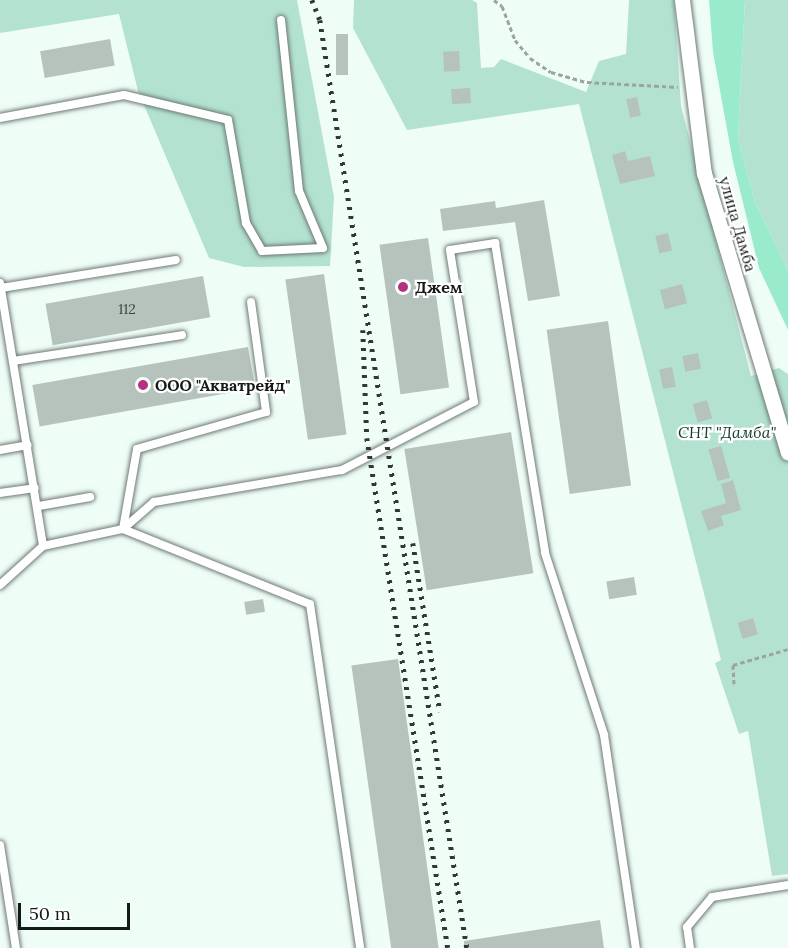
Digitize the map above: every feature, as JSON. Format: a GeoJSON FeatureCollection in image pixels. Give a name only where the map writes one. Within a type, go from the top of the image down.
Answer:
{"type":"FeatureCollection","features":[{"type":"Feature","properties":{"kind":"street","name":"улица Дамба"},"geometry":{"type":"LineString","coordinates":[[681,0],[704,173],[788,453]]}},
{"type":"Feature","properties":{"kind":"lane"},"geometry":{"type":"LineString","coordinates":[[0,118],[124,95],[228,120],[246,223],[262,251],[323,248],[299,191],[281,21]]}},
{"type":"Feature","properties":{"kind":"lane"},"geometry":{"type":"LineString","coordinates":[[0,585],[43,546],[123,530],[154,502],[342,470],[474,402],[450,250],[495,243],[545,553],[604,735],[636,948]]}},
{"type":"Feature","properties":{"kind":"lane"},"geometry":{"type":"LineString","coordinates":[[1,288],[176,260]]}},
{"type":"Feature","properties":{"kind":"lane"},"geometry":{"type":"LineString","coordinates":[[0,283],[39,506],[43,546]]}},
{"type":"Feature","properties":{"kind":"lane"},"geometry":{"type":"LineString","coordinates":[[123,530],[136,449],[266,412],[251,302]]}},
{"type":"Feature","properties":{"kind":"lane"},"geometry":{"type":"LineString","coordinates":[[13,361],[182,335]]}},
{"type":"Feature","properties":{"kind":"lane"},"geometry":{"type":"LineString","coordinates":[[0,450],[28,445]]}},
{"type":"Feature","properties":{"kind":"lane"},"geometry":{"type":"LineString","coordinates":[[0,493],[35,488]]}},
{"type":"Feature","properties":{"kind":"lane"},"geometry":{"type":"LineString","coordinates":[[39,506],[90,497]]}},
{"type":"Feature","properties":{"kind":"lane"},"geometry":{"type":"LineString","coordinates":[[123,530],[310,604],[360,948]]}},
{"type":"Feature","properties":{"kind":"lane"},"geometry":{"type":"LineString","coordinates":[[0,845],[16,948]]}},
{"type":"Feature","properties":{"kind":"lane"},"geometry":{"type":"LineString","coordinates":[[690,948],[687,927],[712,897],[788,885]]}},
{"type":"Feature","properties":{"kind":"path"},"geometry":{"type":"LineString","coordinates":[[494,0],[502,6],[515,40],[530,58],[551,72],[587,82],[691,87]]}},
{"type":"Feature","properties":{"kind":"path"},"geometry":{"type":"LineString","coordinates":[[734,684],[733,665],[788,650]]}},
{"type":"Feature","properties":{"kind":"green space"},"geometry":{"type":"Polygon","coordinates":[[[0,0],[297,0],[334,197],[330,266],[244,267],[209,258],[138,91],[119,14],[0,33],[0,0]]]}},
{"type":"Feature","properties":{"kind":"green space","name":"СНТ \"Дамба\""},"geometry":{"type":"Polygon","coordinates":[[[354,0],[472,0],[477,3],[481,68],[494,67],[501,59],[586,92],[599,61],[626,54],[629,0],[674,0],[681,106],[751,376],[779,368],[788,374],[788,874],[772,876],[748,731],[739,734],[715,663],[721,660],[579,104],[407,130],[353,28],[354,0]]]}},
{"type":"Feature","properties":{"kind":"green space"},"geometry":{"type":"Polygon","coordinates":[[[745,0],[788,0],[788,271],[755,202],[738,138],[745,0]]]}},
{"type":"Feature","properties":{"kind":"shaded area"},"geometry":{"type":"Polygon","coordinates":[[[709,0],[745,0],[738,138],[755,202],[788,271],[788,330],[759,268],[733,162],[713,52],[709,0]]]}},
{"type":"Feature","properties":{"kind":"building"},"geometry":{"type":"Polygon","coordinates":[[[336,34],[348,34],[348,75],[336,75],[336,34]]]}},
{"type":"Feature","properties":{"kind":"building"},"geometry":{"type":"Polygon","coordinates":[[[110,39],[115,66],[45,78],[40,51],[110,39]]]}},
{"type":"Feature","properties":{"kind":"building"},"geometry":{"type":"Polygon","coordinates":[[[459,51],[460,71],[444,72],[443,52],[459,51]]]}},
{"type":"Feature","properties":{"kind":"building"},"geometry":{"type":"Polygon","coordinates":[[[470,88],[471,103],[452,104],[451,89],[470,88]]]}},
{"type":"Feature","properties":{"kind":"building"},"geometry":{"type":"Polygon","coordinates":[[[637,97],[641,116],[630,118],[626,99],[637,97]]]}},
{"type":"Feature","properties":{"kind":"building"},"geometry":{"type":"Polygon","coordinates":[[[625,151],[628,161],[650,156],[655,176],[620,184],[612,155],[625,151]]]}},
{"type":"Feature","properties":{"kind":"building"},"geometry":{"type":"Polygon","coordinates":[[[544,200],[560,296],[528,301],[515,222],[443,231],[440,209],[495,201],[496,208],[544,200]]]}},
{"type":"Feature","properties":{"kind":"building"},"geometry":{"type":"Polygon","coordinates":[[[668,233],[672,251],[659,253],[655,236],[668,233]]]}},
{"type":"Feature","properties":{"kind":"building"},"geometry":{"type":"Polygon","coordinates":[[[428,238],[449,388],[400,394],[379,245],[428,238]]]}},
{"type":"Feature","properties":{"kind":"building"},"geometry":{"type":"Polygon","coordinates":[[[324,274],[347,434],[308,440],[285,279],[324,274]]]}},
{"type":"Feature","properties":{"kind":"building"},"geometry":{"type":"Polygon","coordinates":[[[203,276],[210,317],[53,345],[45,304],[203,276]]]}},
{"type":"Feature","properties":{"kind":"building"},"geometry":{"type":"Polygon","coordinates":[[[682,284],[687,303],[665,309],[660,290],[682,284]]]}},
{"type":"Feature","properties":{"kind":"building"},"geometry":{"type":"Polygon","coordinates":[[[608,321],[631,485],[570,494],[547,330],[608,321]]]}},
{"type":"Feature","properties":{"kind":"building","name":"ООО \"Акватрейд\""},"geometry":{"type":"Polygon","coordinates":[[[248,347],[255,388],[40,426],[32,385],[248,347]]]}},
{"type":"Feature","properties":{"kind":"building"},"geometry":{"type":"Polygon","coordinates":[[[698,353],[701,369],[685,372],[682,356],[698,353]]]}},
{"type":"Feature","properties":{"kind":"building"},"geometry":{"type":"Polygon","coordinates":[[[672,367],[676,387],[663,389],[659,369],[672,367]]]}},
{"type":"Feature","properties":{"kind":"building"},"geometry":{"type":"Polygon","coordinates":[[[707,400],[712,418],[698,422],[693,404],[707,400]]]}},
{"type":"Feature","properties":{"kind":"building"},"geometry":{"type":"Polygon","coordinates":[[[511,432],[533,573],[427,590],[404,449],[511,432]]]}},
{"type":"Feature","properties":{"kind":"building"},"geometry":{"type":"Polygon","coordinates":[[[721,446],[730,478],[718,481],[709,450],[721,446]]]}},
{"type":"Feature","properties":{"kind":"building"},"geometry":{"type":"Polygon","coordinates":[[[733,480],[741,510],[721,516],[724,525],[708,531],[701,511],[726,503],[721,484],[733,480]]]}},
{"type":"Feature","properties":{"kind":"building"},"geometry":{"type":"Polygon","coordinates":[[[634,577],[637,595],[609,599],[606,581],[634,577]]]}},
{"type":"Feature","properties":{"kind":"building"},"geometry":{"type":"Polygon","coordinates":[[[263,599],[265,612],[246,615],[244,602],[263,599]]]}},
{"type":"Feature","properties":{"kind":"building"},"geometry":{"type":"Polygon","coordinates":[[[753,618],[758,634],[743,639],[738,623],[753,618]]]}},
{"type":"Feature","properties":{"kind":"building"},"geometry":{"type":"Polygon","coordinates":[[[398,659],[439,948],[391,948],[351,666],[398,659]]]}},
{"type":"Feature","properties":{"kind":"building"},"geometry":{"type":"Polygon","coordinates":[[[600,920],[604,948],[464,948],[464,941],[600,920]]]}},
{"type":"Feature","properties":{"kind":"railway"},"geometry":{"type":"LineString","coordinates":[[312,0],[320,20],[467,948]]}},
{"type":"Feature","properties":{"kind":"railway"},"geometry":{"type":"LineString","coordinates":[[363,330],[367,438],[448,948]]}},
{"type":"Feature","properties":{"kind":"railway"},"geometry":{"type":"LineString","coordinates":[[413,543],[440,712]]}},
{"type":"Feature","properties":{"kind":"place","name":"Джем"},"geometry":{"type":"Point","coordinates":[403,287]}},
{"type":"Feature","properties":{"kind":"place","name":"ООО \"Акватрейд\""},"geometry":{"type":"Point","coordinates":[143,385]}}]}
